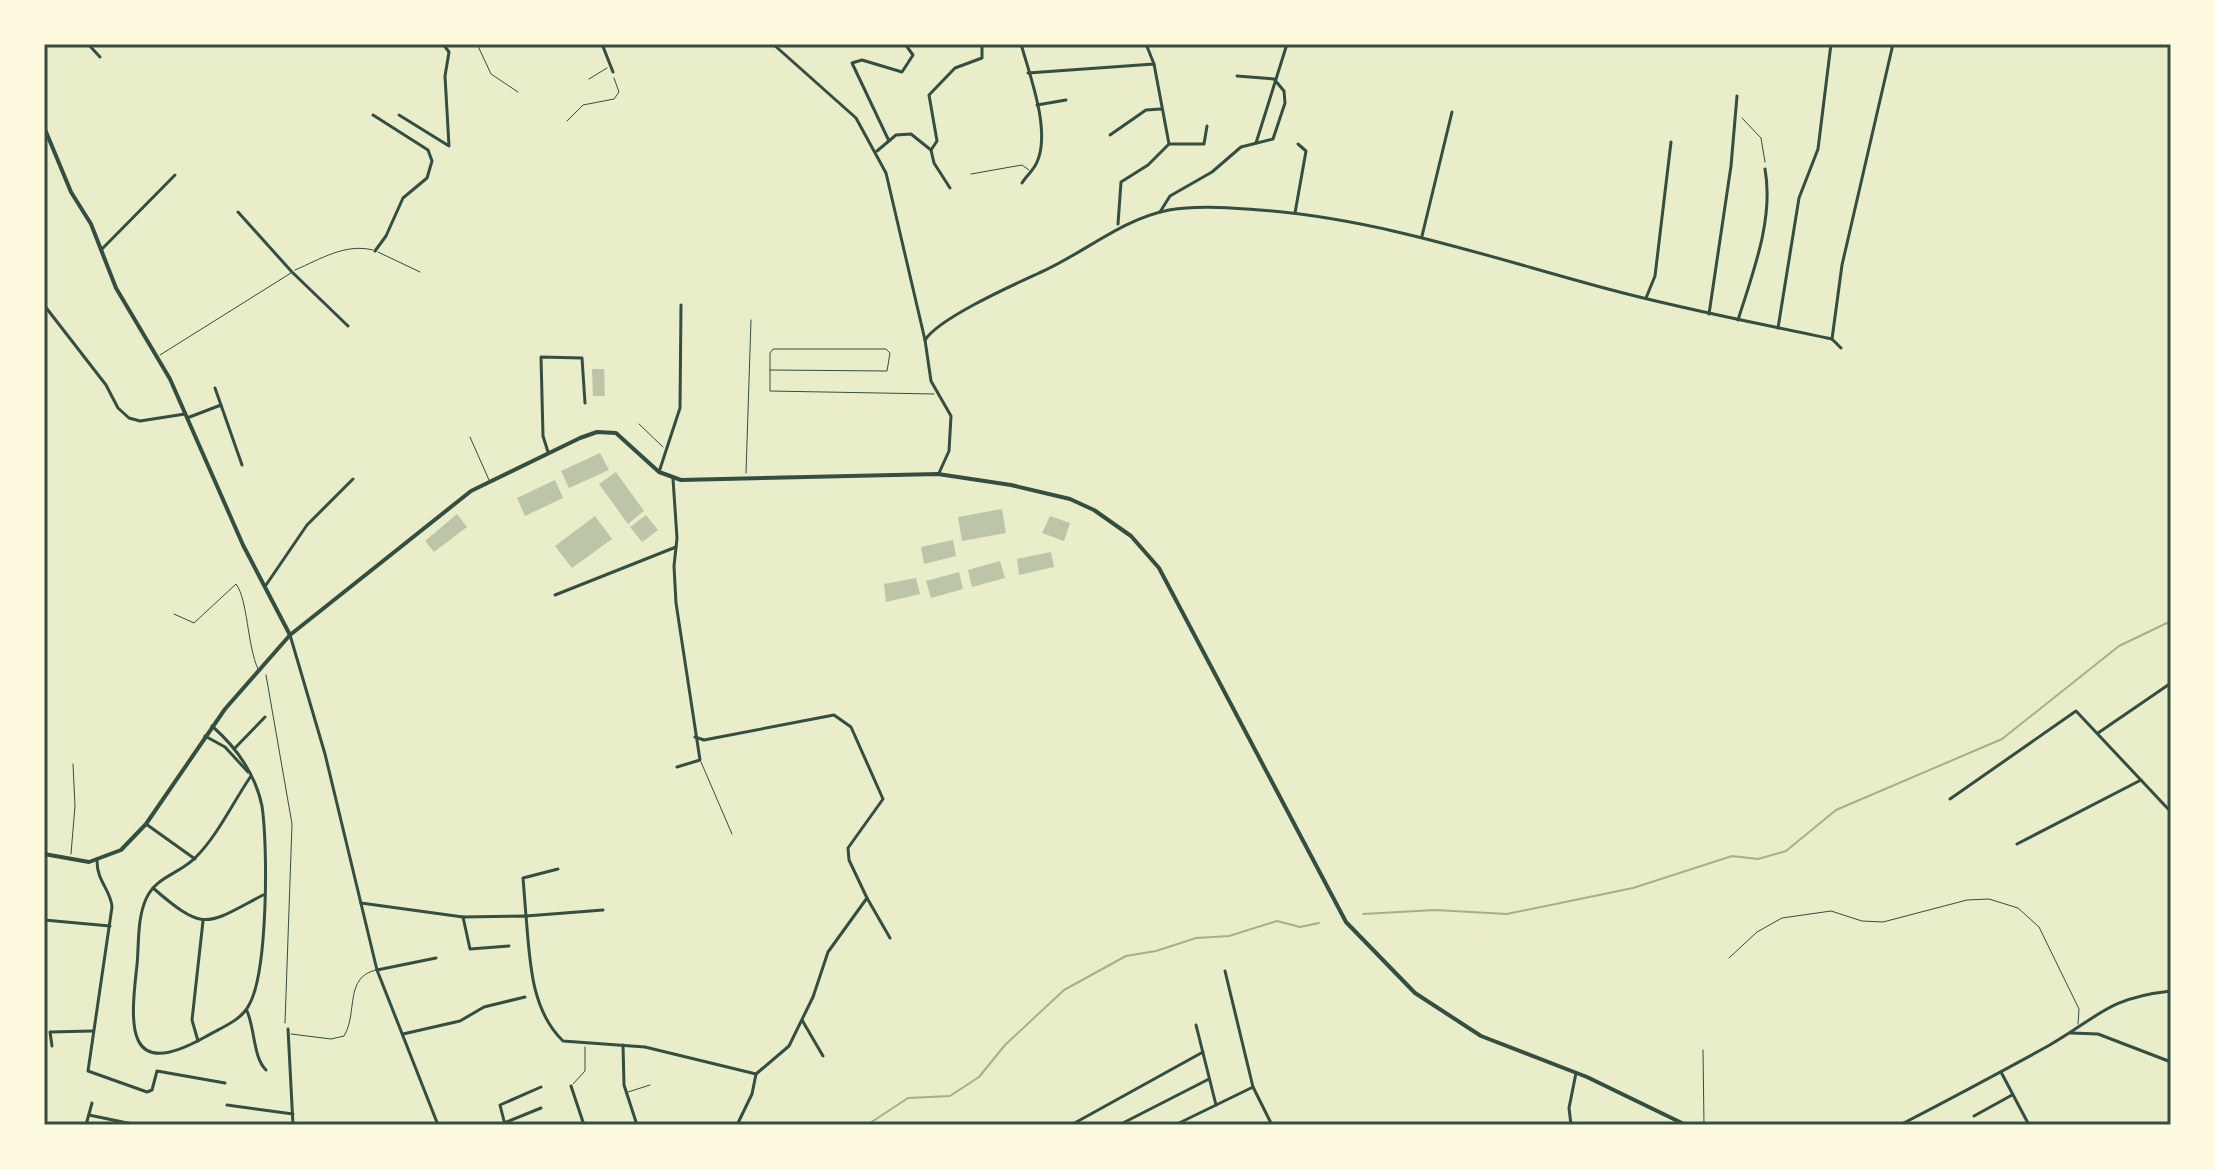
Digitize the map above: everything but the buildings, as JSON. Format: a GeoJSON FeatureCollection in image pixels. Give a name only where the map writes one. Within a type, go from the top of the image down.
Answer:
{"type":"FeatureCollection","features":[{"type":"Feature","properties":{"kind":"street"},"geometry":{"type":"LineString","coordinates":[[88,44],[100,57]]}},
{"type":"Feature","properties":{"kind":"street"},"geometry":{"type":"LineString","coordinates":[[399,115],[449,146],[445,76],[449,52],[443,44]]}},
{"type":"Feature","properties":{"kind":"street"},"geometry":{"type":"LineString","coordinates":[[602,44],[613,72]]}},
{"type":"Feature","properties":{"kind":"street"},"geometry":{"type":"LineString","coordinates":[[773,44],[845,107],[877,151],[890,185],[925,340],[927,362],[937,394],[949,410],[952,424],[949,451],[938,474]]}},
{"type":"Feature","properties":{"kind":"street"},"geometry":{"type":"LineString","coordinates":[[889,141],[852,63],[862,60],[898,72],[904,71],[913,55],[905,44]]}},
{"type":"Feature","properties":{"kind":"street"},"geometry":{"type":"LineString","coordinates":[[931,150],[937,141],[929,95],[957,66],[982,58],[982,44]]}},
{"type":"Feature","properties":{"kind":"street"},"geometry":{"type":"LineString","coordinates":[[1021,44],[1037,105],[1041,147],[1022,183]]}},
{"type":"Feature","properties":{"kind":"street"},"geometry":{"type":"LineString","coordinates":[[1146,44],[1154,64],[1169,144]]}},
{"type":"Feature","properties":{"kind":"street"},"geometry":{"type":"LineString","coordinates":[[1255,145],[1287,44]]}},
{"type":"Feature","properties":{"kind":"street"},"geometry":{"type":"LineString","coordinates":[[1778,328],[1799,198],[1818,149],[1831,44]]}},
{"type":"Feature","properties":{"kind":"street"},"geometry":{"type":"LineString","coordinates":[[1832,339],[1842,265],[1893,44]]}},
{"type":"Feature","properties":{"kind":"street"},"geometry":{"type":"LineString","coordinates":[[1028,73],[1154,64]]}},
{"type":"Feature","properties":{"kind":"street"},"geometry":{"type":"LineString","coordinates":[[1160,212],[1170,196],[1212,172],[1241,147],[1269,142],[1276,134],[1286,94],[1274,79],[1237,76]]}},
{"type":"Feature","properties":{"kind":"street"},"geometry":{"type":"LineString","coordinates":[[1709,314],[1731,166],[1737,96]]}},
{"type":"Feature","properties":{"kind":"street"},"geometry":{"type":"LineString","coordinates":[[1037,105],[1066,100]]}},
{"type":"Feature","properties":{"kind":"street"},"geometry":{"type":"LineString","coordinates":[[1110,135],[1146,110],[1161,109]]}},
{"type":"Feature","properties":{"kind":"street"},"geometry":{"type":"LineString","coordinates":[[1422,236],[1452,112]]}},
{"type":"Feature","properties":{"kind":"street"},"geometry":{"type":"LineString","coordinates":[[373,115],[428,150],[432,161],[427,178],[403,198],[375,251]]}},
{"type":"Feature","properties":{"kind":"street"},"geometry":{"type":"LineString","coordinates":[[1118,226],[1121,182],[1148,165],[1169,144],[1204,144],[1207,126]]}},
{"type":"Feature","properties":{"kind":"street"},"geometry":{"type":"LineString","coordinates":[[44,127],[123,300],[158,357],[246,550],[290,635],[322,742],[377,970],[437,1123]]}},
{"type":"Feature","properties":{"kind":"street"},"geometry":{"type":"LineString","coordinates":[[877,151],[889,141],[908,133],[931,150],[934,163],[950,188]]}},
{"type":"Feature","properties":{"kind":"street"},"geometry":{"type":"LineString","coordinates":[[1646,298],[1655,276],[1671,142]]}},
{"type":"Feature","properties":{"kind":"street"},"geometry":{"type":"LineString","coordinates":[[1295,213],[1306,151],[1305,146],[1298,144]]}},
{"type":"Feature","properties":{"kind":"street"},"geometry":{"type":"LineString","coordinates":[[1738,320],[1766,222],[1769,190],[1765,169]]}},
{"type":"Feature","properties":{"kind":"street"},"geometry":{"type":"LineString","coordinates":[[101,250],[175,175]]}},
{"type":"Feature","properties":{"kind":"street"},"geometry":{"type":"LineString","coordinates":[[925,340],[939,327],[994,294],[1067,259],[1118,226],[1160,212],[1227,207],[1295,213],[1422,236],[1709,314],[1832,339],[1841,348]]}},
{"type":"Feature","properties":{"kind":"street"},"geometry":{"type":"LineString","coordinates":[[238,212],[292,272],[348,326]]}},
{"type":"Feature","properties":{"kind":"street"},"geometry":{"type":"LineString","coordinates":[[44,305],[106,385],[118,408],[129,418],[140,421],[186,416],[222,405]]}},
{"type":"Feature","properties":{"kind":"street"},"geometry":{"type":"LineString","coordinates":[[659,472],[680,408],[681,305]]}},
{"type":"Feature","properties":{"kind":"street"},"geometry":{"type":"LineString","coordinates":[[44,317],[51,314]]}},
{"type":"Feature","properties":{"kind":"street"},"geometry":{"type":"LineString","coordinates":[[548,452],[543,436],[541,357],[582,358],[585,403]]}},
{"type":"Feature","properties":{"kind":"street"},"geometry":{"type":"LineString","coordinates":[[215,388],[242,465]]}},
{"type":"Feature","properties":{"kind":"street"},"geometry":{"type":"LineString","coordinates":[[44,854],[70,861],[97,861],[121,850],[146,824],[212,726],[259,667],[290,635],[489,480],[590,434],[610,431],[625,438],[659,472],[673,479],[938,474],[1070,499],[1094,510],[1131,536],[1159,568],[1346,922],[1415,993],[1481,1036],[1576,1073],[1686,1125]]}},
{"type":"Feature","properties":{"kind":"street"},"geometry":{"type":"LineString","coordinates":[[266,585],[307,525],[353,479]]}},
{"type":"Feature","properties":{"kind":"street"},"geometry":{"type":"LineString","coordinates":[[673,479],[677,611],[700,760],[677,767]]}},
{"type":"Feature","properties":{"kind":"street"},"geometry":{"type":"LineString","coordinates":[[555,595],[676,547]]}},
{"type":"Feature","properties":{"kind":"street"},"geometry":{"type":"LineString","coordinates":[[2097,734],[2171,683]]}},
{"type":"Feature","properties":{"kind":"street"},"geometry":{"type":"LineString","coordinates":[[1950,799],[2076,711],[2171,812]]}},
{"type":"Feature","properties":{"kind":"street"},"geometry":{"type":"LineString","coordinates":[[695,737],[704,740],[825,715],[837,716],[848,724],[883,799],[848,848],[849,860],[890,938]]}},
{"type":"Feature","properties":{"kind":"street"},"geometry":{"type":"LineString","coordinates":[[231,752],[265,717]]}},
{"type":"Feature","properties":{"kind":"street"},"geometry":{"type":"LineString","coordinates":[[212,726],[235,748],[250,775],[263,814],[263,895],[258,979],[247,1010],[198,1041],[163,1054],[144,1046],[132,1028],[143,909],[153,888],[195,859],[250,775]]}},
{"type":"Feature","properties":{"kind":"street"},"geometry":{"type":"LineString","coordinates":[[205,736],[231,752],[250,775]]}},
{"type":"Feature","properties":{"kind":"street"},"geometry":{"type":"LineString","coordinates":[[2017,844],[2141,780]]}},
{"type":"Feature","properties":{"kind":"street"},"geometry":{"type":"LineString","coordinates":[[146,824],[195,859]]}},
{"type":"Feature","properties":{"kind":"street"},"geometry":{"type":"LineString","coordinates":[[97,861],[99,881],[112,901],[88,1069],[95,1075],[147,1092],[152,1090],[157,1071],[225,1083]]}},
{"type":"Feature","properties":{"kind":"street"},"geometry":{"type":"LineString","coordinates":[[558,869],[523,878],[530,972],[544,1011],[563,1041],[623,1045],[707,1060],[756,1074]]}},
{"type":"Feature","properties":{"kind":"street"},"geometry":{"type":"LineString","coordinates":[[153,888],[186,915],[203,921],[223,917],[263,895]]}},
{"type":"Feature","properties":{"kind":"street"},"geometry":{"type":"LineString","coordinates":[[737,1125],[756,1074],[786,1050],[802,1020],[828,952],[867,898]]}},
{"type":"Feature","properties":{"kind":"street"},"geometry":{"type":"LineString","coordinates":[[360,903],[463,917],[603,910]]}},
{"type":"Feature","properties":{"kind":"street"},"geometry":{"type":"LineString","coordinates":[[463,917],[470,949],[509,946]]}},
{"type":"Feature","properties":{"kind":"street"},"geometry":{"type":"LineString","coordinates":[[44,920],[110,926]]}},
{"type":"Feature","properties":{"kind":"street"},"geometry":{"type":"LineString","coordinates":[[198,1041],[192,1020],[203,921]]}},
{"type":"Feature","properties":{"kind":"street"},"geometry":{"type":"LineString","coordinates":[[377,970],[436,958]]}},
{"type":"Feature","properties":{"kind":"street"},"geometry":{"type":"LineString","coordinates":[[1225,971],[1253,1087],[1272,1125]]}},
{"type":"Feature","properties":{"kind":"street"},"geometry":{"type":"LineString","coordinates":[[1900,1125],[2071,1033],[2117,1002],[2171,991]]}},
{"type":"Feature","properties":{"kind":"street"},"geometry":{"type":"LineString","coordinates":[[403,1034],[460,1021],[484,1007],[525,997]]}},
{"type":"Feature","properties":{"kind":"street"},"geometry":{"type":"LineString","coordinates":[[247,1010],[255,1030],[259,1062],[266,1070]]}},
{"type":"Feature","properties":{"kind":"street"},"geometry":{"type":"LineString","coordinates":[[802,1020],[823,1056]]}},
{"type":"Feature","properties":{"kind":"street"},"geometry":{"type":"LineString","coordinates":[[1196,1025],[1216,1105]]}},
{"type":"Feature","properties":{"kind":"street"},"geometry":{"type":"LineString","coordinates":[[52,1046],[50,1032],[93,1031]]}},
{"type":"Feature","properties":{"kind":"street"},"geometry":{"type":"LineString","coordinates":[[288,1032],[293,1125]]}},
{"type":"Feature","properties":{"kind":"street"},"geometry":{"type":"LineString","coordinates":[[2071,1033],[2098,1034],[2171,1062]]}},
{"type":"Feature","properties":{"kind":"street"},"geometry":{"type":"LineString","coordinates":[[623,1045],[625,1093],[637,1125]]}},
{"type":"Feature","properties":{"kind":"street"},"geometry":{"type":"LineString","coordinates":[[1071,1125],[1203,1052]]}},
{"type":"Feature","properties":{"kind":"street"},"geometry":{"type":"LineString","coordinates":[[2001,1071],[2029,1125]]}},
{"type":"Feature","properties":{"kind":"street"},"geometry":{"type":"LineString","coordinates":[[1571,1125],[1569,1108],[1576,1073]]}},
{"type":"Feature","properties":{"kind":"street"},"geometry":{"type":"LineString","coordinates":[[1119,1125],[1209,1079]]}},
{"type":"Feature","properties":{"kind":"street"},"geometry":{"type":"LineString","coordinates":[[571,1086],[584,1125]]}},
{"type":"Feature","properties":{"kind":"street"},"geometry":{"type":"LineString","coordinates":[[541,1087],[500,1105],[504,1124],[541,1108]]}},
{"type":"Feature","properties":{"kind":"street"},"geometry":{"type":"LineString","coordinates":[[1175,1125],[1253,1087]]}},
{"type":"Feature","properties":{"kind":"street"},"geometry":{"type":"LineString","coordinates":[[1974,1116],[2012,1095]]}},
{"type":"Feature","properties":{"kind":"street"},"geometry":{"type":"LineString","coordinates":[[86,1125],[92,1103]]}},
{"type":"Feature","properties":{"kind":"street"},"geometry":{"type":"LineString","coordinates":[[227,1105],[293,1114]]}},
{"type":"Feature","properties":{"kind":"street"},"geometry":{"type":"LineString","coordinates":[[89,1115],[137,1125]]}},
{"type":"Feature","properties":{"kind":"lane"},"geometry":{"type":"LineString","coordinates":[[1033,44],[1042,45]]}},
{"type":"Feature","properties":{"kind":"lane"},"geometry":{"type":"LineString","coordinates":[[589,79],[610,67]]}},
{"type":"Feature","properties":{"kind":"lane"},"geometry":{"type":"LineString","coordinates":[[971,174],[1022,165],[1031,171]]}},
{"type":"Feature","properties":{"kind":"lane"},"geometry":{"type":"LineString","coordinates":[[158,357],[292,272],[338,251],[362,248],[375,251],[420,272]]}},
{"type":"Feature","properties":{"kind":"lane"},"geometry":{"type":"LineString","coordinates":[[770,370],[887,371],[890,353],[886,349],[773,349],[770,370],[770,391],[937,394]]}},
{"type":"Feature","properties":{"kind":"lane"},"geometry":{"type":"LineString","coordinates":[[639,424],[668,451]]}},
{"type":"Feature","properties":{"kind":"lane"},"geometry":{"type":"LineString","coordinates":[[470,437],[489,480]]}},
{"type":"Feature","properties":{"kind":"lane"},"geometry":{"type":"LineString","coordinates":[[174,614],[194,623],[236,584],[242,595],[244,622],[259,667]]}},
{"type":"Feature","properties":{"kind":"lane"},"geometry":{"type":"LineString","coordinates":[[700,760],[732,834]]}},
{"type":"Feature","properties":{"kind":"lane"},"geometry":{"type":"LineString","coordinates":[[70,861],[74,833],[73,764]]}},
{"type":"Feature","properties":{"kind":"lane"},"geometry":{"type":"LineString","coordinates":[[1729,958],[1757,932],[1782,918],[1831,911],[1862,921],[1883,922],[1967,900],[1989,899],[2018,908],[2039,927],[2079,1009],[2078,1027]]}},
{"type":"Feature","properties":{"kind":"lane"},"geometry":{"type":"LineString","coordinates":[[288,1032],[331,1039],[344,1036],[352,1017],[358,978],[377,970]]}},
{"type":"Feature","properties":{"kind":"lane"},"geometry":{"type":"LineString","coordinates":[[571,1086],[583,1075],[585,1044]]}},
{"type":"Feature","properties":{"kind":"lane"},"geometry":{"type":"LineString","coordinates":[[1703,1050],[1704,1125]]}},
{"type":"Feature","properties":{"kind":"lane"},"geometry":{"type":"LineString","coordinates":[[625,1093],[650,1085]]}},
{"type":"Feature","properties":{"kind":"lane"},"geometry":{"type":"LineString","coordinates":[[429,1125],[437,1123]]}},
{"type":"Feature","properties":{"kind":"path"},"geometry":{"type":"LineString","coordinates":[[477,44],[491,74],[518,92]]}},
{"type":"Feature","properties":{"kind":"path"},"geometry":{"type":"LineString","coordinates":[[567,121],[583,105],[609,101],[617,96],[613,72]]}},
{"type":"Feature","properties":{"kind":"path"},"geometry":{"type":"LineString","coordinates":[[1742,118],[1761,138],[1765,169]]}},
{"type":"Feature","properties":{"kind":"path"},"geometry":{"type":"LineString","coordinates":[[745,479],[751,320]]}},
{"type":"Feature","properties":{"kind":"path"},"geometry":{"type":"LineString","coordinates":[[259,667],[266,676],[292,824],[285,1024],[288,1032]]}},
{"type":"Feature","properties":{"kind":"waterway"},"geometry":{"type":"LineString","coordinates":[[1363,914],[1435,910],[1507,914],[1633,888],[1732,856],[1758,859],[1786,851],[1836,810],[2002,739],[2119,646],[2171,621]]}},
{"type":"Feature","properties":{"kind":"waterway"},"geometry":{"type":"LineString","coordinates":[[867,1125],[908,1098],[950,1096],[979,1077],[1005,1045],[1064,990],[1126,956],[1156,951],[1196,938],[1229,936],[1277,921],[1300,927],[1319,923]]}}]}
